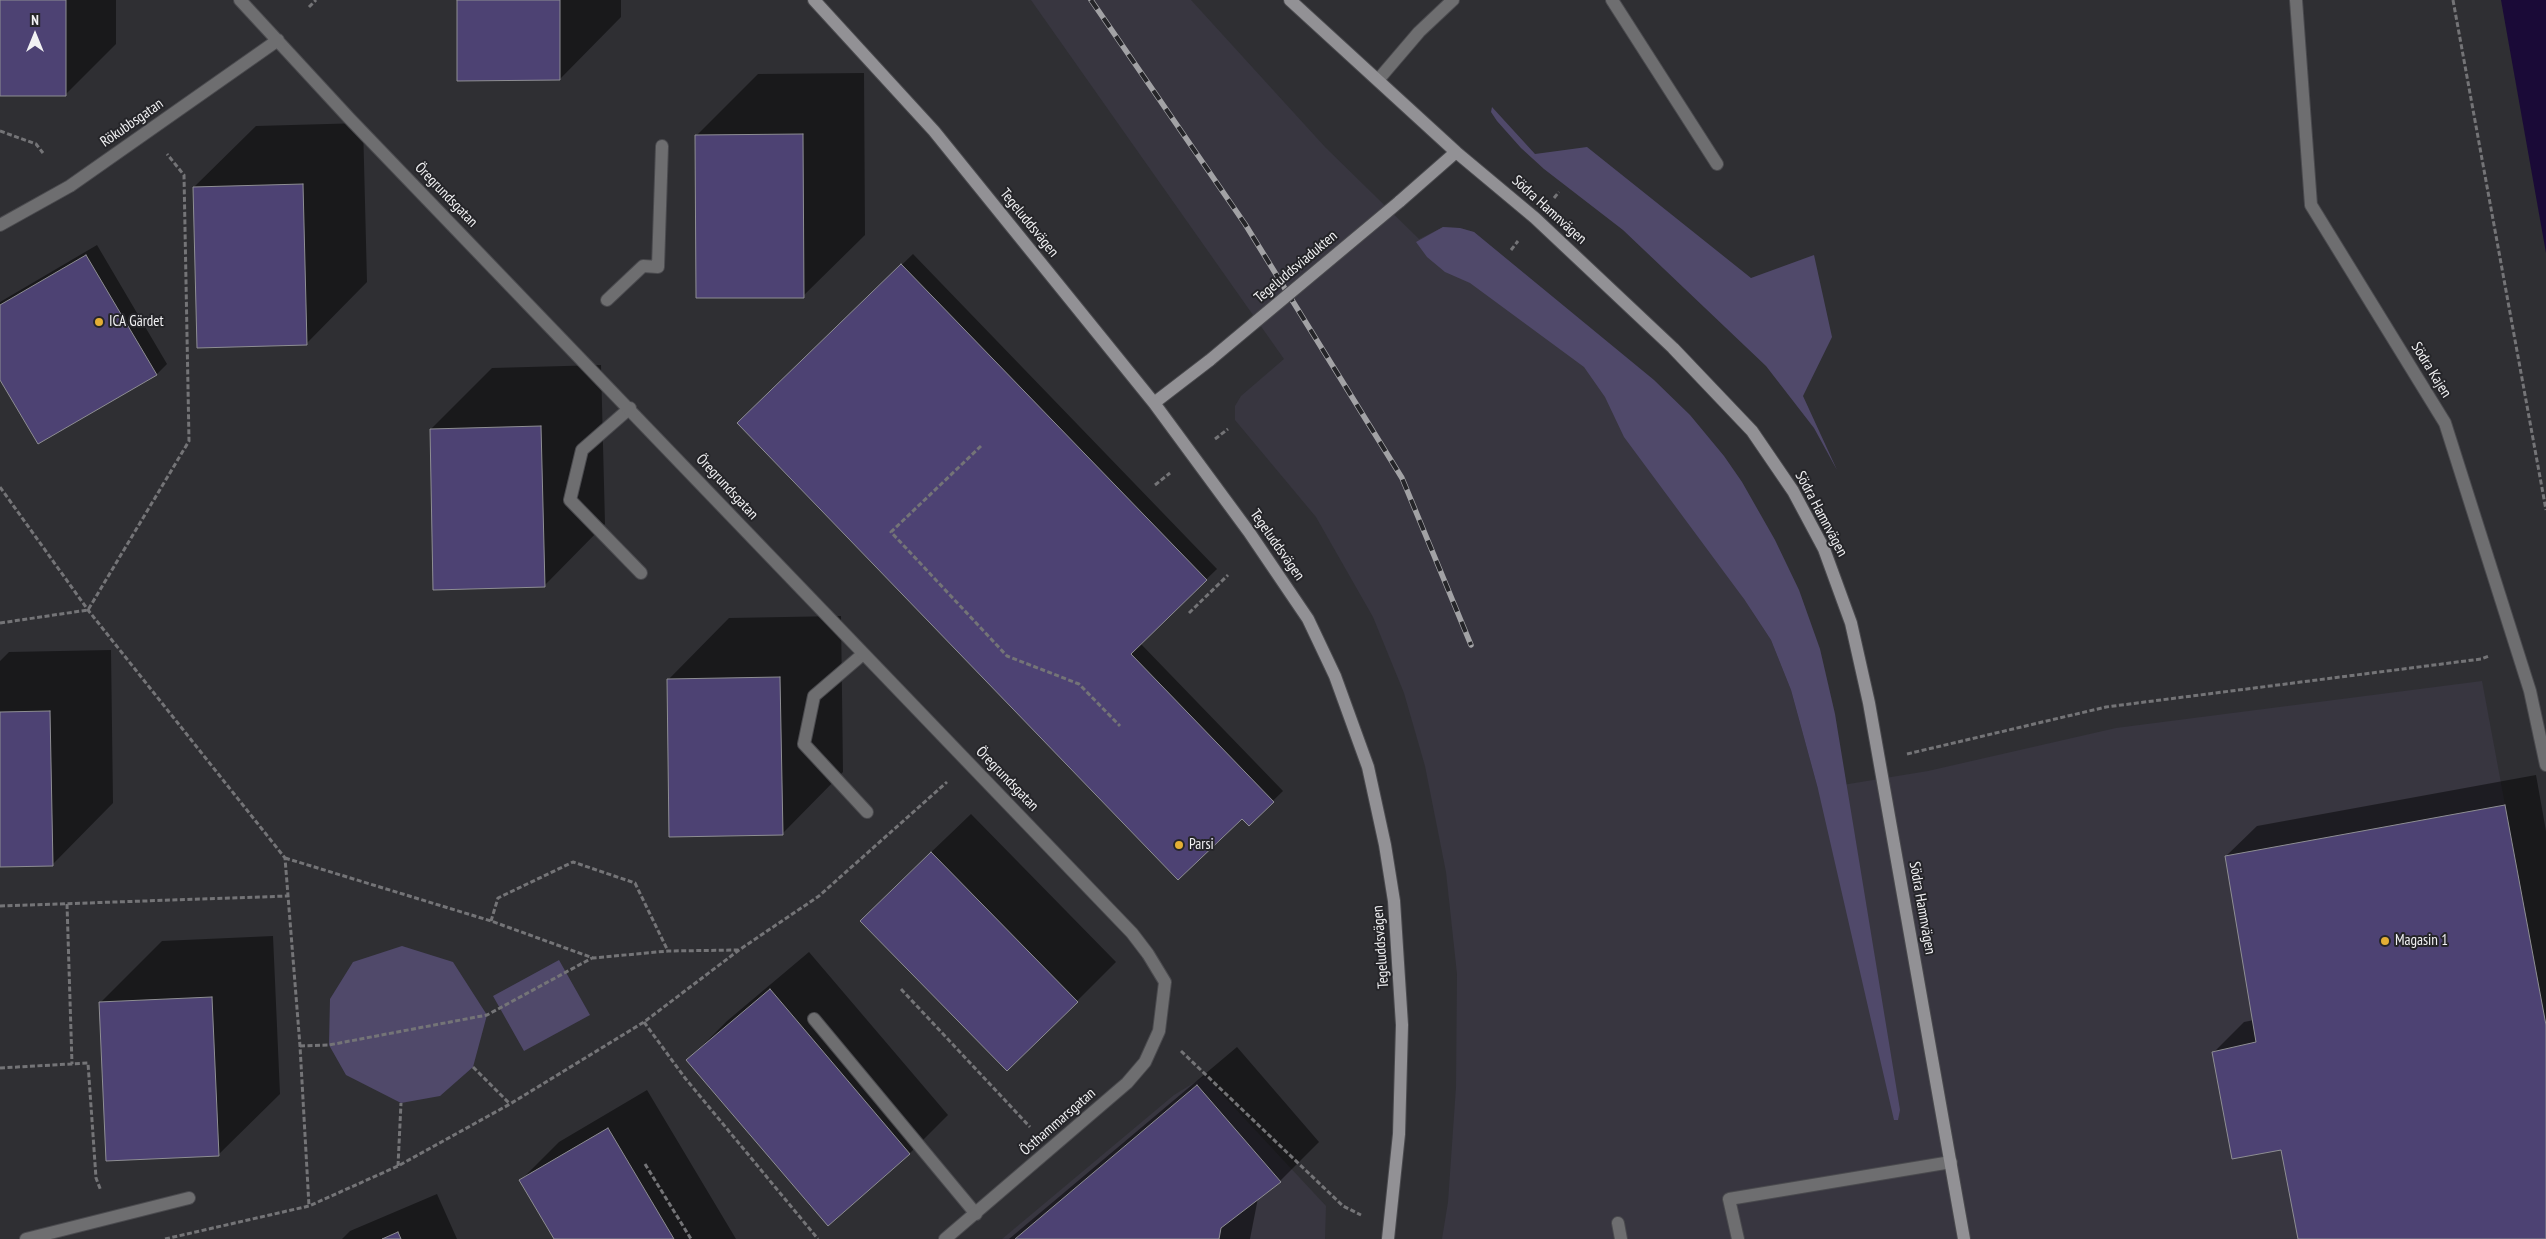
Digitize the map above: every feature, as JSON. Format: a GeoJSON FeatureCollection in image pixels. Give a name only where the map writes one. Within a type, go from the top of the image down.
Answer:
{"type":"FeatureCollection","features":[{"type":"Feature","properties":{"kind":"main road","name":"Tegeluddsvägen"},"geometry":{"type":"LineString","coordinates":[[814,0],[934,131],[1154,403],[1249,532],[1308,619],[1335,676],[1368,766],[1385,845],[1394,901],[1402,1025],[1399,1134],[1389,1234]]}},
{"type":"Feature","properties":{"kind":"main road","name":"Södra Hamnvägen"},"geometry":{"type":"LineString","coordinates":[[1290,0],[1456,152],[1534,218],[1673,348],[1752,431],[1794,491],[1824,549],[1848,614],[1869,703],[1964,1239]]}},
{"type":"Feature","properties":{"kind":"main road","name":"Tegeluddsviadukten"},"geometry":{"type":"LineString","coordinates":[[1154,403],[1210,360],[1456,152]]}},
{"type":"Feature","properties":{"kind":"street","name":"Öregrundsgatan"},"geometry":{"type":"LineString","coordinates":[[240,0],[349,118],[630,408],[863,654],[1132,933],[1148,954],[1165,982],[1163,1009]]}},
{"type":"Feature","properties":{"kind":"street"},"geometry":{"type":"LineString","coordinates":[[1378,80],[1419,32],[1452,0]]}},
{"type":"Feature","properties":{"kind":"street"},"geometry":{"type":"LineString","coordinates":[[1612,0],[1717,164]]}},
{"type":"Feature","properties":{"kind":"street","name":"Södra Kajen"},"geometry":{"type":"LineString","coordinates":[[2296,0],[2311,205],[2444,423],[2530,691],[2546,765]]}},
{"type":"Feature","properties":{"kind":"street","name":"Rökubbsgatan"},"geometry":{"type":"LineString","coordinates":[[0,225],[86,175],[278,40]]}},
{"type":"Feature","properties":{"kind":"street"},"geometry":{"type":"LineString","coordinates":[[606,300],[642,266],[658,267],[662,146]]}},
{"type":"Feature","properties":{"kind":"street"},"geometry":{"type":"LineString","coordinates":[[630,408],[582,450],[570,500],[641,573]]}},
{"type":"Feature","properties":{"kind":"street"},"geometry":{"type":"LineString","coordinates":[[863,654],[814,696],[804,744],[866,812]]}},
{"type":"Feature","properties":{"kind":"street","name":"Östhammarsgatan"},"geometry":{"type":"LineString","coordinates":[[945,1239],[1127,1083],[1145,1062],[1159,1031],[1163,1009]]}},
{"type":"Feature","properties":{"kind":"street"},"geometry":{"type":"LineString","coordinates":[[814,1019],[976,1214]]}},
{"type":"Feature","properties":{"kind":"street"},"geometry":{"type":"LineString","coordinates":[[1738,1239],[1729,1199],[1951,1162]]}},
{"type":"Feature","properties":{"kind":"street"},"geometry":{"type":"LineString","coordinates":[[26,1239],[189,1198]]}},
{"type":"Feature","properties":{"kind":"street"},"geometry":{"type":"LineString","coordinates":[[1618,1223],[1621,1239]]}},
{"type":"Feature","properties":{"kind":"path"},"geometry":{"type":"LineString","coordinates":[[309,7],[316,0]]}},
{"type":"Feature","properties":{"kind":"path"},"geometry":{"type":"LineString","coordinates":[[2453,0],[2546,510]]}},
{"type":"Feature","properties":{"kind":"path"},"geometry":{"type":"LineString","coordinates":[[0,131],[36,144],[43,153]]}},
{"type":"Feature","properties":{"kind":"path"},"geometry":{"type":"LineString","coordinates":[[88,610],[189,441],[184,175]]}},
{"type":"Feature","properties":{"kind":"path"},"geometry":{"type":"LineString","coordinates":[[981,446],[891,532],[1007,656],[1079,684],[1120,726]]}},
{"type":"Feature","properties":{"kind":"path"},"geometry":{"type":"LineString","coordinates":[[0,487],[88,610],[285,858],[300,1046],[309,1206]]}},
{"type":"Feature","properties":{"kind":"path"},"geometry":{"type":"LineString","coordinates":[[1189,613],[1228,576]]}},
{"type":"Feature","properties":{"kind":"path"},"geometry":{"type":"LineString","coordinates":[[0,623],[88,610]]}},
{"type":"Feature","properties":{"kind":"path"},"geometry":{"type":"LineString","coordinates":[[1879,759],[2106,707],[2480,659],[2516,647]]}},
{"type":"Feature","properties":{"kind":"path"},"geometry":{"type":"LineString","coordinates":[[165,1239],[309,1206],[398,1166],[510,1104],[644,1022],[739,950],[819,896],[968,763]]}},
{"type":"Feature","properties":{"kind":"path"},"geometry":{"type":"LineString","coordinates":[[285,858],[490,921],[593,958]]}},
{"type":"Feature","properties":{"kind":"path"},"geometry":{"type":"LineString","coordinates":[[490,921],[498,898],[573,862],[635,883],[668,951]]}},
{"type":"Feature","properties":{"kind":"path"},"geometry":{"type":"LineString","coordinates":[[0,906],[288,896]]}},
{"type":"Feature","properties":{"kind":"path"},"geometry":{"type":"LineString","coordinates":[[67,904],[72,1064]]}},
{"type":"Feature","properties":{"kind":"path"},"geometry":{"type":"LineString","coordinates":[[300,1046],[329,1045],[487,1015],[593,958],[668,951],[739,950]]}},
{"type":"Feature","properties":{"kind":"path"},"geometry":{"type":"LineString","coordinates":[[901,989],[1051,1150]]}},
{"type":"Feature","properties":{"kind":"path"},"geometry":{"type":"LineString","coordinates":[[644,1022],[685,1078],[818,1239]]}},
{"type":"Feature","properties":{"kind":"path"},"geometry":{"type":"LineString","coordinates":[[1159,1031],[1213,1079],[1343,1206],[1389,1234]]}},
{"type":"Feature","properties":{"kind":"path"},"geometry":{"type":"LineString","coordinates":[[0,1068],[88,1063],[96,1178],[112,1217]]}},
{"type":"Feature","properties":{"kind":"path"},"geometry":{"type":"LineString","coordinates":[[473,1067],[510,1104]]}},
{"type":"Feature","properties":{"kind":"path"},"geometry":{"type":"LineString","coordinates":[[398,1166],[401,1103]]}},
{"type":"Feature","properties":{"kind":"path"},"geometry":{"type":"LineString","coordinates":[[645,1164],[691,1239]]}},
{"type":"Feature","properties":{"kind":"shaded area"},"geometry":{"type":"Polygon","coordinates":[[[1031,0],[1191,0],[1325,147],[1419,239],[1443,227],[1460,228],[1474,232],[1599,336],[1744,599],[1771,640],[1791,690],[1818,789],[1928,771],[2116,728],[2482,681],[2546,1025],[2546,1239],[1442,1239],[1448,1202],[1456,1087],[1457,974],[1446,872],[1425,766],[1404,693],[1373,617],[1316,517],[1235,420],[1235,406],[1241,396],[1284,359],[1031,0]]]}},
{"type":"Feature","properties":{"kind":"shaded area"},"geometry":{"type":"Polygon","coordinates":[[[2501,0],[2546,0],[2546,253],[2501,0]]]}},
{"type":"Feature","properties":{"kind":"shaded area"},"geometry":{"type":"Polygon","coordinates":[[[1492,107],[1535,154],[1587,147],[1751,278],[1814,255],[1832,337],[1803,396],[1837,470],[1814,428],[1766,366],[1623,230],[1544,169],[1521,148],[1497,121],[1491,112],[1492,107]]]}},
{"type":"Feature","properties":{"kind":"shaded area"},"geometry":{"type":"Polygon","coordinates":[[[1443,227],[1460,228],[1474,232],[1654,380],[1690,415],[1724,456],[1742,482],[1775,540],[1799,590],[1820,649],[1835,714],[1900,1110],[1898,1120],[1894,1120],[1818,789],[1791,690],[1771,640],[1744,599],[1624,437],[1605,397],[1584,367],[1470,283],[1445,272],[1427,257],[1416,242],[1443,227]]]}},
{"type":"Feature","properties":{"kind":"shaded area"},"geometry":{"type":"Polygon","coordinates":[[[402,946],[453,962],[487,1015],[473,1067],[440,1096],[401,1103],[346,1075],[329,1045],[330,999],[353,962],[402,946]]]}},
{"type":"Feature","properties":{"kind":"shaded area"},"geometry":{"type":"Polygon","coordinates":[[[559,960],[590,1015],[524,1051],[493,996],[559,960]]]}},
{"type":"Feature","properties":{"kind":"shaded area"},"geometry":{"type":"Polygon","coordinates":[[[1205,1076],[1326,1206],[1325,1239],[1002,1239],[1174,1095],[1205,1076]]]}},
{"type":"Feature","properties":{"kind":"building"},"geometry":{"type":"Polygon","coordinates":[[[0,0],[66,0],[66,96],[0,96],[0,0]]]}},
{"type":"Feature","properties":{"kind":"building"},"geometry":{"type":"Polygon","coordinates":[[[457,0],[560,0],[560,80],[457,81],[457,0]]]}},
{"type":"Feature","properties":{"kind":"building"},"geometry":{"type":"Polygon","coordinates":[[[803,134],[804,298],[696,298],[695,135],[803,134]]]}},
{"type":"Feature","properties":{"kind":"building"},"geometry":{"type":"Polygon","coordinates":[[[303,184],[307,345],[197,348],[193,187],[303,184]]]}},
{"type":"Feature","properties":{"kind":"building"},"geometry":{"type":"Polygon","coordinates":[[[86,255],[157,375],[38,444],[0,380],[0,305],[86,255]]]}},
{"type":"Feature","properties":{"kind":"building"},"geometry":{"type":"Polygon","coordinates":[[[901,264],[1207,580],[1131,654],[1274,802],[1249,826],[1242,819],[1178,880],[737,423],[901,264]]]}},
{"type":"Feature","properties":{"kind":"building"},"geometry":{"type":"Polygon","coordinates":[[[541,426],[545,587],[433,590],[430,429],[541,426]]]}},
{"type":"Feature","properties":{"kind":"building"},"geometry":{"type":"Polygon","coordinates":[[[780,677],[783,835],[669,837],[667,679],[780,677]]]}},
{"type":"Feature","properties":{"kind":"building"},"geometry":{"type":"Polygon","coordinates":[[[50,711],[53,866],[0,867],[0,712],[50,711]]]}},
{"type":"Feature","properties":{"kind":"building","name":"Magasin 1"},"geometry":{"type":"Polygon","coordinates":[[[2505,805],[2546,1025],[2546,1239],[2298,1239],[2281,1150],[2232,1159],[2212,1052],[2256,1042],[2225,856],[2505,805]]]}},
{"type":"Feature","properties":{"kind":"building"},"geometry":{"type":"Polygon","coordinates":[[[931,852],[1078,1002],[1007,1071],[860,921],[931,852]]]}},
{"type":"Feature","properties":{"kind":"building"},"geometry":{"type":"Polygon","coordinates":[[[770,989],[910,1154],[828,1226],[686,1060],[770,989]]]}},
{"type":"Feature","properties":{"kind":"building"},"geometry":{"type":"Polygon","coordinates":[[[212,997],[219,1156],[106,1161],[99,1002],[212,997]]]}},
{"type":"Feature","properties":{"kind":"building"},"geometry":{"type":"Polygon","coordinates":[[[1197,1085],[1281,1182],[1221,1228],[1219,1239],[1015,1239],[1197,1085]]]}},
{"type":"Feature","properties":{"kind":"building"},"geometry":{"type":"Polygon","coordinates":[[[608,1128],[674,1239],[554,1239],[519,1180],[608,1128]]]}},
{"type":"Feature","properties":{"kind":"building"},"geometry":{"type":"Polygon","coordinates":[[[398,1232],[401,1239],[382,1239],[398,1232]]]}},
{"type":"Feature","properties":{"kind":"railway"},"geometry":{"type":"LineString","coordinates":[[1091,0],[1245,224],[1402,478],[1471,645]]}},
{"type":"Feature","properties":{"kind":"place","name":"ICA Gärdet"},"geometry":{"type":"Point","coordinates":[99,322]}},
{"type":"Feature","properties":{"kind":"place","name":"Parsi"},"geometry":{"type":"Point","coordinates":[1179,845]}},
{"type":"Feature","properties":{"kind":"place","name":"Magasin 1"},"geometry":{"type":"Point","coordinates":[2385,941]}}]}
